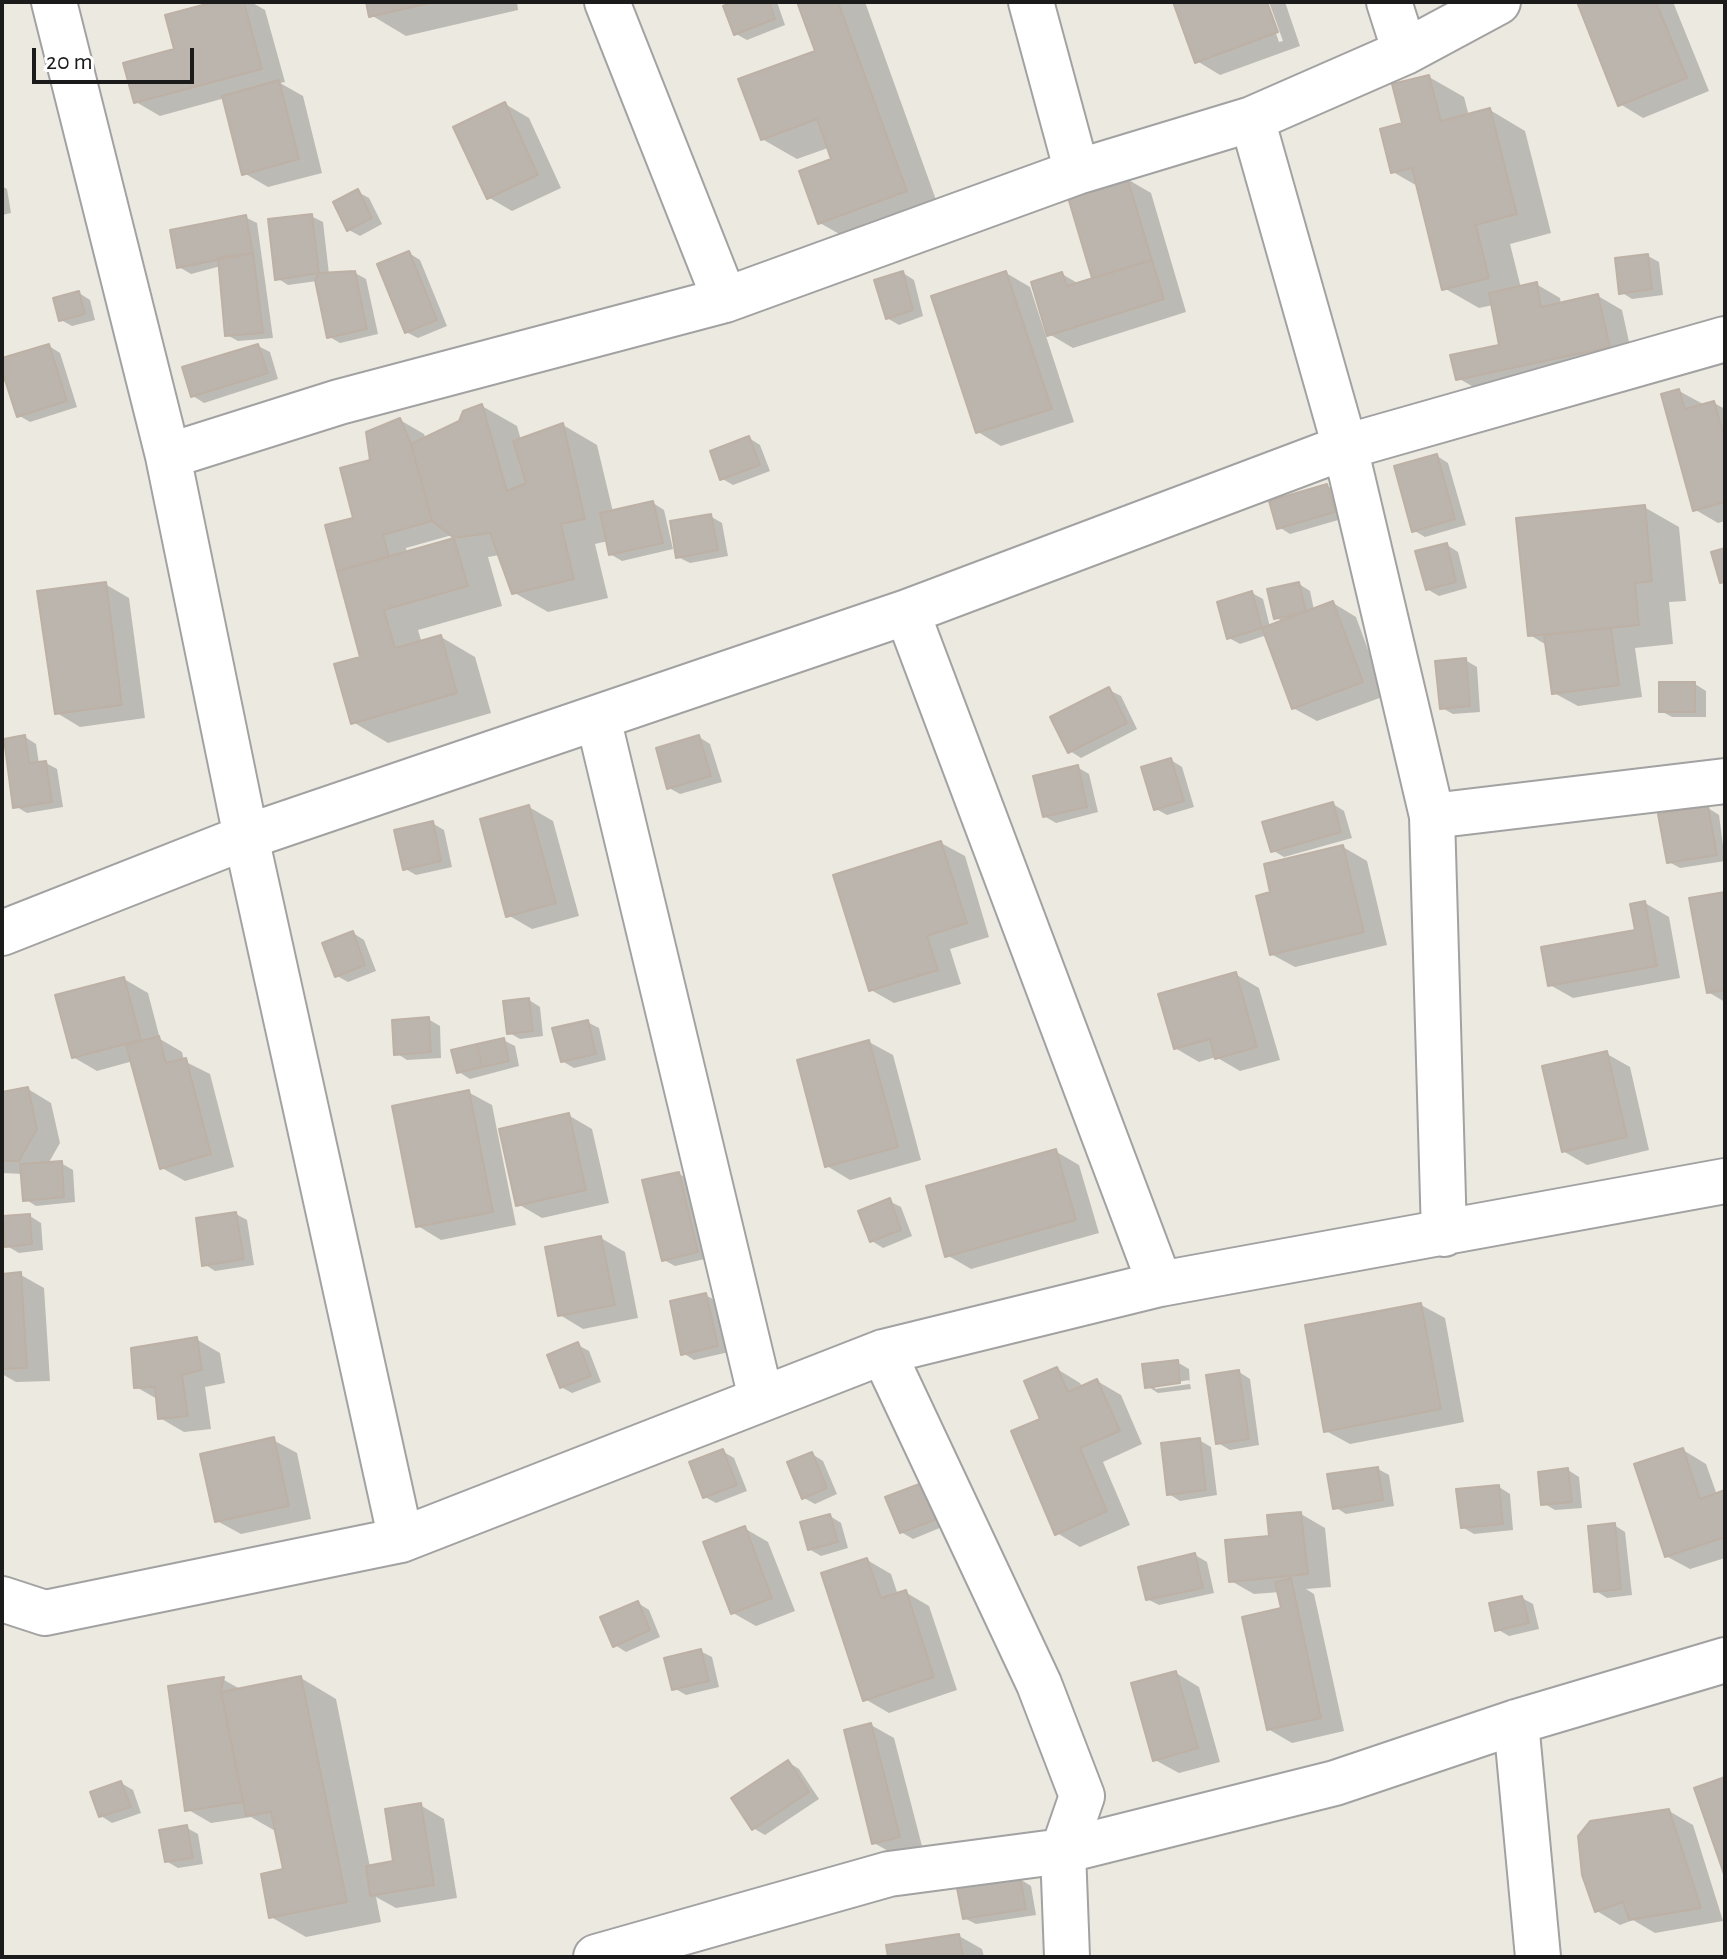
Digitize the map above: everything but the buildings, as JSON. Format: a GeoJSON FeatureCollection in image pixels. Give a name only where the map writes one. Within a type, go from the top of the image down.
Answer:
{"type":"FeatureCollection","features":[{"type":"Feature","properties":{"kind":"street"},"geometry":{"type":"LineString","coordinates":[[54,2],[168,456],[246,837],[401,1540]]}},
{"type":"Feature","properties":{"kind":"street"},"geometry":{"type":"LineString","coordinates":[[607,2],[725,300]]}},
{"type":"Feature","properties":{"kind":"street"},"geometry":{"type":"LineString","coordinates":[[1031,2],[1077,172]]}},
{"type":"Feature","properties":{"kind":"street"},"geometry":{"type":"LineString","coordinates":[[1389,2],[1405,52]]}},
{"type":"Feature","properties":{"kind":"street"},"geometry":{"type":"LineString","coordinates":[[168,456],[339,402],[725,300],[1077,172],[1252,119],[1405,52],[1498,2]]}},
{"type":"Feature","properties":{"kind":"street"},"geometry":{"type":"LineString","coordinates":[[1252,119],[1345,447],[1432,816],[1444,1234]]}},
{"type":"Feature","properties":{"kind":"street"},"geometry":{"type":"LineString","coordinates":[[2,933],[246,837],[907,612],[1345,447],[1725,339]]}},
{"type":"Feature","properties":{"kind":"street"},"geometry":{"type":"LineString","coordinates":[[907,612],[1160,1284]]}},
{"type":"Feature","properties":{"kind":"street"},"geometry":{"type":"LineString","coordinates":[[598,718],[761,1398]]}},
{"type":"Feature","properties":{"kind":"street"},"geometry":{"type":"LineString","coordinates":[[1432,816],[1725,781]]}},
{"type":"Feature","properties":{"kind":"street"},"geometry":{"type":"LineString","coordinates":[[2,1599],[45,1613],[401,1540],[883,1352],[1160,1284],[1725,1181]]}},
{"type":"Feature","properties":{"kind":"street"},"geometry":{"type":"LineString","coordinates":[[883,1352],[1039,1684],[1082,1796],[1063,1851],[1067,1957]]}},
{"type":"Feature","properties":{"kind":"street"},"geometry":{"type":"LineString","coordinates":[[596,1957],[889,1874],[1063,1851],[1335,1783],[1516,1722],[1725,1660]]}},
{"type":"Feature","properties":{"kind":"street"},"geometry":{"type":"LineString","coordinates":[[1516,1722],[1538,1957]]}}]}
